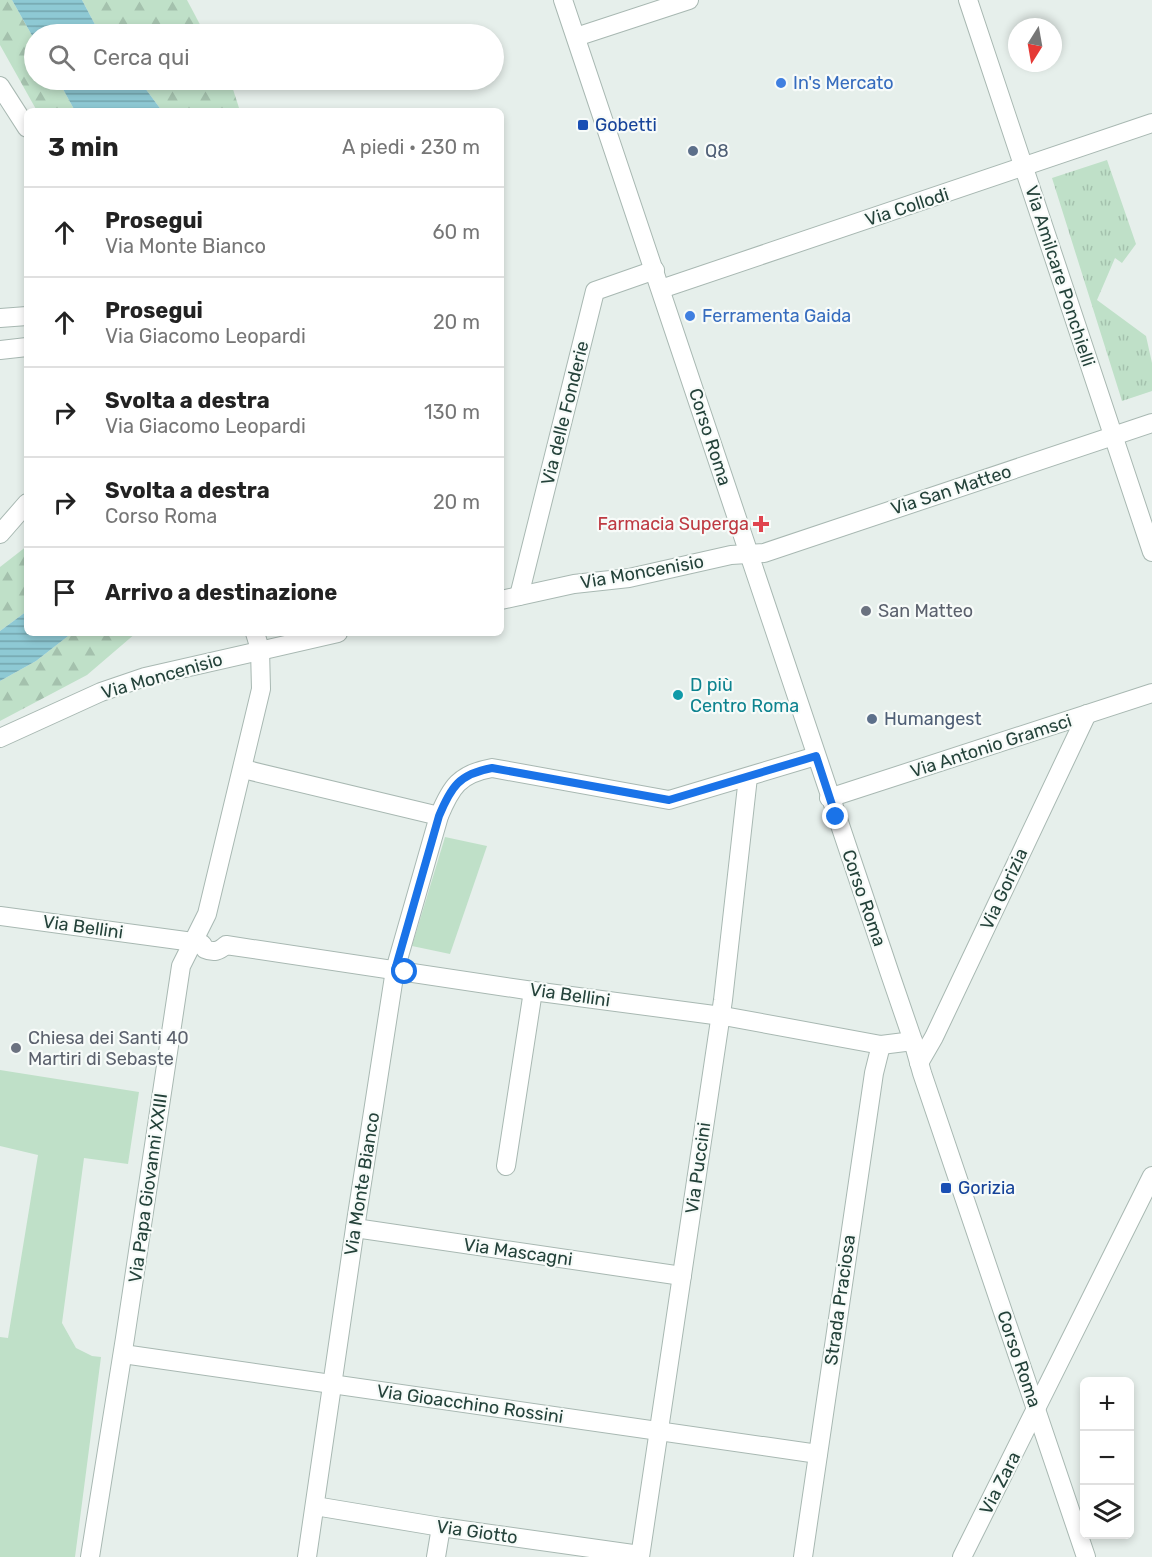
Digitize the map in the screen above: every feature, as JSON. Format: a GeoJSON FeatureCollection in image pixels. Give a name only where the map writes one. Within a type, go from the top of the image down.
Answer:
{"type":"FeatureCollection","features":[{"type":"Feature","properties":{"kind":"street","name":"Corso Roma"},"geometry":{"type":"LineString","coordinates":[[563,0],[655,270],[829,798],[1086,1557]]}},
{"type":"Feature","properties":{"kind":"street"},"geometry":{"type":"LineString","coordinates":[[576,37],[689,0]]}},
{"type":"Feature","properties":{"kind":"street","name":"Via Amilcare Ponchielli"},"geometry":{"type":"LineString","coordinates":[[968,0],[1152,552]]}},
{"type":"Feature","properties":{"kind":"street"},"geometry":{"type":"LineString","coordinates":[[0,86],[24,123]]}},
{"type":"Feature","properties":{"kind":"street","name":"Via Collodi"},"geometry":{"type":"LineString","coordinates":[[661,289],[1152,123]]}},
{"type":"Feature","properties":{"kind":"street","name":"Via delle Fonderie"},"geometry":{"type":"LineString","coordinates":[[510,598],[595,291],[655,270]]}},
{"type":"Feature","properties":{"kind":"street"},"geometry":{"type":"LineString","coordinates":[[0,318],[24,316]]}},
{"type":"Feature","properties":{"kind":"street"},"geometry":{"type":"LineString","coordinates":[[0,350],[24,347]]}},
{"type":"Feature","properties":{"kind":"street","name":"Via San Matteo"},"geometry":{"type":"LineString","coordinates":[[749,554],[764,553],[1152,423]]}},
{"type":"Feature","properties":{"kind":"street"},"geometry":{"type":"LineString","coordinates":[[0,534],[24,506]]}},
{"type":"Feature","properties":{"kind":"street","name":"Via Moncenisio"},"geometry":{"type":"LineString","coordinates":[[510,598],[574,584],[629,578],[719,558],[749,554]]}},
{"type":"Feature","properties":{"kind":"street","name":"Via Moncenisio"},"geometry":{"type":"LineString","coordinates":[[0,738],[100,692],[145,677],[258,641],[308,636]]}},
{"type":"Feature","properties":{"kind":"street","name":"Via Papa Giovanni XXIII"},"geometry":{"type":"LineString","coordinates":[[90,1557],[181,966],[198,943],[210,904],[243,769],[261,689],[258,641]]}},
{"type":"Feature","properties":{"kind":"street","name":"Via Antonio Gramsci"},"geometry":{"type":"LineString","coordinates":[[829,798],[1152,693]]}},
{"type":"Feature","properties":{"kind":"street","name":"Via Gorizia"},"geometry":{"type":"LineString","coordinates":[[919,1063],[934,1037],[1087,714]]}},
{"type":"Feature","properties":{"kind":"street","name":"Via Monte Bianco"},"geometry":{"type":"LineString","coordinates":[[307,1557],[395,970],[439,816],[449,793],[467,775],[492,768],[669,800],[816,756]]}},
{"type":"Feature","properties":{"kind":"street"},"geometry":{"type":"LineString","coordinates":[[243,769],[439,816]]}},
{"type":"Feature","properties":{"kind":"street","name":"Via Puccini"},"geometry":{"type":"LineString","coordinates":[[640,1556],[720,1016],[748,777]]}},
{"type":"Feature","properties":{"kind":"street","name":"Via Bellini"},"geometry":{"type":"LineString","coordinates":[[0,916],[198,943],[206,934],[215,932],[222,936],[226,945],[533,991],[720,1016],[881,1045],[913,1041]]}},
{"type":"Feature","properties":{"kind":"street"},"geometry":{"type":"LineString","coordinates":[[506,1166],[533,991]]}},
{"type":"Feature","properties":{"kind":"street","name":"Strada Praciosa"},"geometry":{"type":"LineString","coordinates":[[803,1557],[874,1073],[881,1045]]}},
{"type":"Feature","properties":{"kind":"street"},"geometry":{"type":"LineString","coordinates":[[1036,1409],[1152,1176]]}},
{"type":"Feature","properties":{"kind":"street","name":"Via Mascagni"},"geometry":{"type":"LineString","coordinates":[[355,1228],[681,1276]]}},
{"type":"Feature","properties":{"kind":"street","name":"Via Gioacchino Rossini"},"geometry":{"type":"LineString","coordinates":[[123,1354],[818,1454]]}},
{"type":"Feature","properties":{"kind":"street","name":"Via Zara"},"geometry":{"type":"LineString","coordinates":[[962,1557],[1036,1409]]}},
{"type":"Feature","properties":{"kind":"street","name":"Via Giotto"},"geometry":{"type":"LineString","coordinates":[[315,1506],[640,1556]]}},
{"type":"Feature","properties":{"kind":"street"},"geometry":{"type":"LineString","coordinates":[[436,1557],[441,1527]]}},
{"type":"Feature","properties":{"kind":"green space"},"geometry":{"type":"Polygon","coordinates":[[[0,0],[12,0],[26,24],[24,88],[0,45],[0,0]]]}},
{"type":"Feature","properties":{"kind":"green space"},"geometry":{"type":"Polygon","coordinates":[[[82,0],[187,0],[200,24],[95,24],[82,0]]]}},
{"type":"Feature","properties":{"kind":"green space"},"geometry":{"type":"Polygon","coordinates":[[[25,90],[63,90],[73,108],[35,108],[25,90]]]}},
{"type":"Feature","properties":{"kind":"green space"},"geometry":{"type":"Polygon","coordinates":[[[146,90],[233,90],[239,108],[160,108],[146,90]]]}},
{"type":"Feature","properties":{"kind":"green space"},"geometry":{"type":"Polygon","coordinates":[[[1107,160],[1136,244],[1122,263],[1115,258],[1097,300],[1146,336],[1152,363],[1152,391],[1122,401],[1052,178],[1107,160]]]}},
{"type":"Feature","properties":{"kind":"green space"},"geometry":{"type":"Polygon","coordinates":[[[24,548],[24,613],[0,631],[0,567],[24,548]]]}},
{"type":"Feature","properties":{"kind":"green space"},"geometry":{"type":"Polygon","coordinates":[[[68,636],[132,636],[87,675],[0,721],[0,681],[36,661],[68,636]]]}},
{"type":"Feature","properties":{"kind":"green space"},"geometry":{"type":"Polygon","coordinates":[[[445,837],[487,846],[450,954],[412,946],[445,837]]]}},
{"type":"Feature","properties":{"kind":"green space"},"geometry":{"type":"Polygon","coordinates":[[[0,1070],[139,1092],[128,1164],[84,1158],[62,1323],[76,1348],[92,1356],[101,1357],[75,1557],[0,1557],[0,1337],[8,1338],[38,1155],[0,1146],[0,1070]]]}},
{"type":"Feature","properties":{"kind":"water"},"geometry":{"type":"Polygon","coordinates":[[[12,0],[82,0],[95,24],[26,24],[12,0]]]}},
{"type":"Feature","properties":{"kind":"water"},"geometry":{"type":"Polygon","coordinates":[[[63,90],[146,90],[160,108],[73,108],[63,90]]]}},
{"type":"Feature","properties":{"kind":"water"},"geometry":{"type":"Polygon","coordinates":[[[24,613],[24,636],[68,636],[36,661],[0,681],[0,631],[24,613]]]}},
{"type":"Feature","properties":{"kind":"place","name":"In's Mercato"},"geometry":{"type":"Point","coordinates":[781,83]}},
{"type":"Feature","properties":{"kind":"place","name":"Gobetti"},"geometry":{"type":"Point","coordinates":[583,125]}},
{"type":"Feature","properties":{"kind":"place","name":"Q8"},"geometry":{"type":"Point","coordinates":[693,151]}},
{"type":"Feature","properties":{"kind":"place","name":"Ferramenta Gaida"},"geometry":{"type":"Point","coordinates":[690,316]}},
{"type":"Feature","properties":{"kind":"place","name":"Farmacia Superga"},"geometry":{"type":"Point","coordinates":[761,524]}},
{"type":"Feature","properties":{"kind":"place","name":"San Matteo"},"geometry":{"type":"Point","coordinates":[866,611]}},
{"type":"Feature","properties":{"kind":"place","name":"D più Centro Roma"},"geometry":{"type":"Point","coordinates":[678,695]}},
{"type":"Feature","properties":{"kind":"place","name":"Humangest"},"geometry":{"type":"Point","coordinates":[872,719]}},
{"type":"Feature","properties":{"kind":"place","name":"Chiesa dei Santi 40 Martiri di Sebaste"},"geometry":{"type":"Point","coordinates":[16,1048]}},
{"type":"Feature","properties":{"kind":"place","name":"Gorizia"},"geometry":{"type":"Point","coordinates":[946,1188]}},
{"type":"Feature","properties":{"kind":"route"},"geometry":{"type":"LineString","coordinates":[[405,972],[395,970],[439,816],[449,793],[467,775],[492,768],[669,800],[816,756],[836,817]]}}]}
